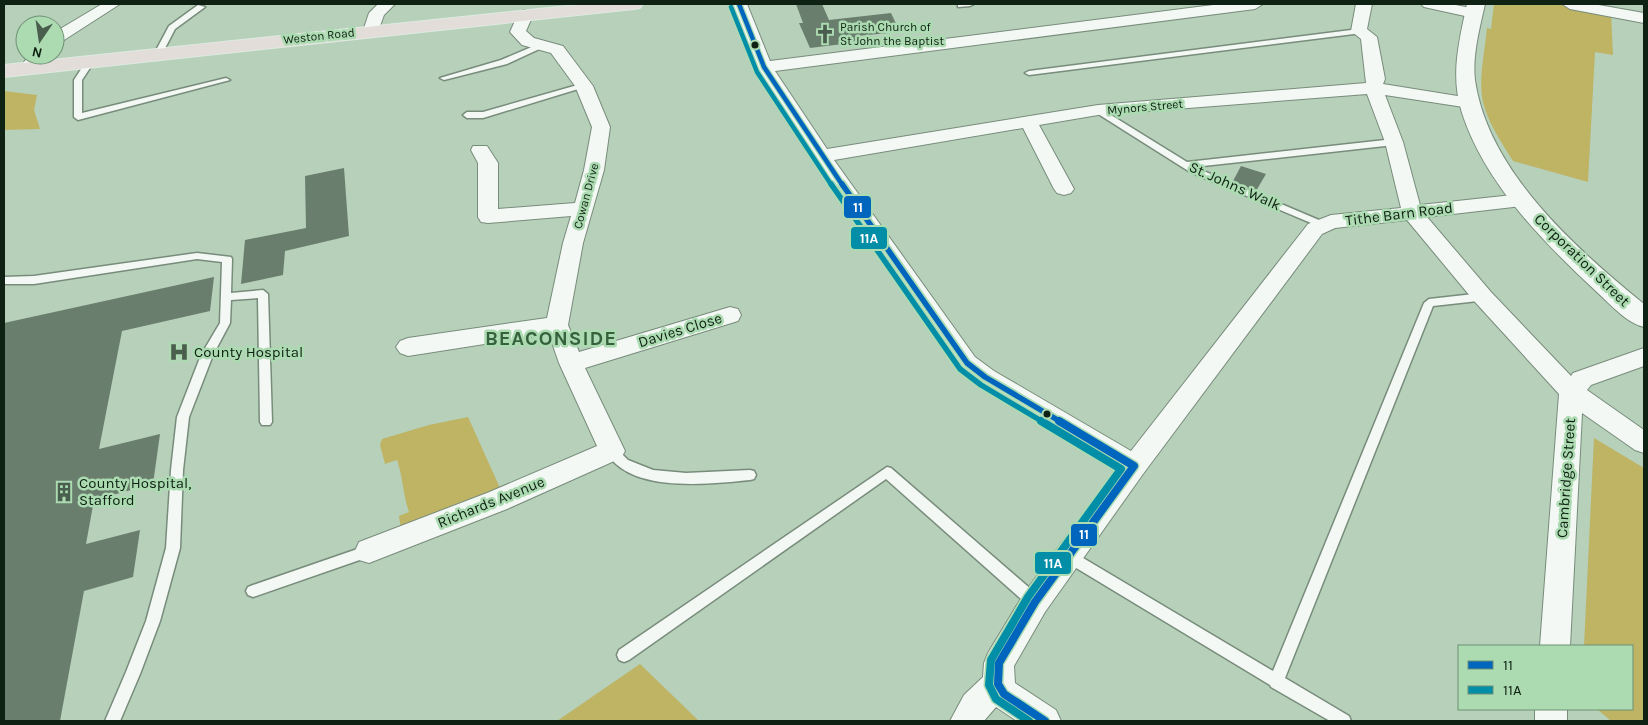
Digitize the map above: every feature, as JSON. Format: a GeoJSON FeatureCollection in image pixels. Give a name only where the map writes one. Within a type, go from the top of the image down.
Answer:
{"type":"FeatureCollection","features":[{"type":"Feature","properties":{"kind":"highway","name":"Weston Road"},"geometry":{"type":"LineString","coordinates":[[65,62],[90,62],[634,4]]}},
{"type":"Feature","properties":{"kind":"highway","name":"Weston Road"},"geometry":{"type":"LineString","coordinates":[[4,71],[23,65]]}},
{"type":"Feature","properties":{"kind":"street"},"geometry":{"type":"LineString","coordinates":[[65,33],[112,4]]}},
{"type":"Feature","properties":{"kind":"street"},"geometry":{"type":"LineString","coordinates":[[371,31],[377,13],[387,4]]}},
{"type":"Feature","properties":{"kind":"street"},"geometry":{"type":"LineString","coordinates":[[739,4],[764,67],[822,156],[967,363],[985,377],[1134,466]]}},
{"type":"Feature","properties":{"kind":"street"},"geometry":{"type":"LineString","coordinates":[[764,67],[958,37],[1255,4]]}},
{"type":"Feature","properties":{"kind":"street"},"geometry":{"type":"LineString","coordinates":[[1364,4],[1359,31],[1370,37],[1376,79],[1374,88],[1394,142],[1412,213],[1483,297],[1571,392],[1644,443]]}},
{"type":"Feature","properties":{"kind":"street"},"geometry":{"type":"LineString","coordinates":[[1429,4],[1475,8]]}},
{"type":"Feature","properties":{"kind":"street"},"geometry":{"type":"LineString","coordinates":[[1570,4],[1644,18]]}},
{"type":"Feature","properties":{"kind":"street","name":"Corporation Street"},"geometry":{"type":"LineString","coordinates":[[1475,8],[1465,78],[1470,103],[1488,147],[1522,200],[1556,239],[1592,274],[1644,318]]}},
{"type":"Feature","properties":{"kind":"street","name":"Cowan Drive"},"geometry":{"type":"LineString","coordinates":[[525,15],[518,32],[528,42],[557,49],[584,86],[601,126],[594,170],[573,243],[558,326],[571,363],[612,451]]}},
{"type":"Feature","properties":{"kind":"street","name":"Mynors Street"},"geometry":{"type":"LineString","coordinates":[[822,156],[1098,110],[1374,88],[1470,103]]}},
{"type":"Feature","properties":{"kind":"street"},"geometry":{"type":"LineString","coordinates":[[1028,121],[1064,188]]}},
{"type":"Feature","properties":{"kind":"street"},"geometry":{"type":"LineString","coordinates":[[480,150],[488,163],[488,217],[535,211],[582,209]]}},
{"type":"Feature","properties":{"kind":"street","name":"Tithe Barn Road"},"geometry":{"type":"LineString","coordinates":[[998,684],[999,663],[1035,602],[1134,466],[1307,237],[1323,225],[1522,200]]}},
{"type":"Feature","properties":{"kind":"street","name":"Davies Close"},"geometry":{"type":"LineString","coordinates":[[571,363],[730,315]]}},
{"type":"Feature","properties":{"kind":"street"},"geometry":{"type":"LineString","coordinates":[[408,347],[558,326]]}},
{"type":"Feature","properties":{"kind":"street"},"geometry":{"type":"LineString","coordinates":[[1571,392],[1582,379],[1644,357]]}},
{"type":"Feature","properties":{"kind":"street","name":"Cambridge Street"},"geometry":{"type":"LineString","coordinates":[[1555,645],[1571,392]]}},
{"type":"Feature","properties":{"kind":"street","name":"Richards Avenue"},"geometry":{"type":"LineString","coordinates":[[369,551],[497,501],[612,451]]}},
{"type":"Feature","properties":{"kind":"street"},"geometry":{"type":"LineString","coordinates":[[966,721],[975,706],[998,684],[1004,694],[1044,721]]}},
{"type":"Feature","properties":{"kind":"lane"},"geometry":{"type":"LineString","coordinates":[[961,5],[970,4]]}},
{"type":"Feature","properties":{"kind":"lane"},"geometry":{"type":"LineString","coordinates":[[158,54],[172,28],[201,7]]}},
{"type":"Feature","properties":{"kind":"lane"},"geometry":{"type":"LineString","coordinates":[[1030,73],[1359,31]]}},
{"type":"Feature","properties":{"kind":"lane"},"geometry":{"type":"LineString","coordinates":[[444,78],[504,62],[544,45]]}},
{"type":"Feature","properties":{"kind":"lane"},"geometry":{"type":"LineString","coordinates":[[90,62],[78,80],[78,117],[226,80]]}},
{"type":"Feature","properties":{"kind":"lane"},"geometry":{"type":"LineString","coordinates":[[467,115],[483,115],[584,86]]}},
{"type":"Feature","properties":{"kind":"lane","name":"St. Johns Walk"},"geometry":{"type":"LineString","coordinates":[[1098,110],[1185,165],[1323,225]]}},
{"type":"Feature","properties":{"kind":"lane"},"geometry":{"type":"LineString","coordinates":[[1185,165],[1394,142]]}},
{"type":"Feature","properties":{"kind":"lane"},"geometry":{"type":"LineString","coordinates":[[4,280],[34,280],[197,256],[227,259],[225,323],[207,355],[183,417],[177,470],[173,548],[153,621],[133,674],[112,721]]}},
{"type":"Feature","properties":{"kind":"lane"},"geometry":{"type":"LineString","coordinates":[[226,297],[263,294],[266,422]]}},
{"type":"Feature","properties":{"kind":"lane"},"geometry":{"type":"LineString","coordinates":[[1276,682],[1429,303],[1483,297]]}},
{"type":"Feature","properties":{"kind":"lane"},"geometry":{"type":"LineString","coordinates":[[612,451],[624,465],[653,474],[694,478],[750,475]]}},
{"type":"Feature","properties":{"kind":"lane"},"geometry":{"type":"LineString","coordinates":[[624,654],[887,472],[1035,602]]}},
{"type":"Feature","properties":{"kind":"lane"},"geometry":{"type":"LineString","coordinates":[[253,591],[369,551]]}},
{"type":"Feature","properties":{"kind":"lane"},"geometry":{"type":"LineString","coordinates":[[1068,556],[1344,721]]}},
{"type":"Feature","properties":{"kind":"shaded area"},"geometry":{"type":"Polygon","coordinates":[[[1494,4],[1571,4],[1611,12],[1613,55],[1595,52],[1588,182],[1513,161],[1492,125],[1485,110],[1481,84],[1487,28],[1491,29],[1494,4]]]}},
{"type":"Feature","properties":{"kind":"shaded area"},"geometry":{"type":"Polygon","coordinates":[[[4,91],[37,95],[34,110],[40,129],[4,130],[4,91]]]}},
{"type":"Feature","properties":{"kind":"shaded area"},"geometry":{"type":"Polygon","coordinates":[[[468,417],[500,488],[401,530],[399,516],[409,512],[401,473],[397,460],[385,464],[380,445],[382,439],[429,425],[468,417]]]}},
{"type":"Feature","properties":{"kind":"shaded area"},"geometry":{"type":"Polygon","coordinates":[[[1594,438],[1644,468],[1644,721],[1611,721],[1598,710],[1633,710],[1633,645],[1584,645],[1594,438]]]}},
{"type":"Feature","properties":{"kind":"shaded area"},"geometry":{"type":"Polygon","coordinates":[[[640,664],[699,721],[557,721],[640,664]]]}},
{"type":"Feature","properties":{"kind":"building"},"geometry":{"type":"Polygon","coordinates":[[[796,4],[822,4],[829,20],[891,13],[900,32],[856,36],[859,42],[810,48],[799,23],[803,23],[796,4]]]}},
{"type":"Feature","properties":{"kind":"building"},"geometry":{"type":"Polygon","coordinates":[[[1241,166],[1266,174],[1256,191],[1233,181],[1241,166]]]}},
{"type":"Feature","properties":{"kind":"building"},"geometry":{"type":"Polygon","coordinates":[[[344,168],[349,236],[285,251],[283,275],[241,284],[245,240],[306,228],[305,176],[344,168]]]}},
{"type":"Feature","properties":{"kind":"building","name":"County Hospital, Stafford"},"geometry":{"type":"Polygon","coordinates":[[[214,277],[210,311],[122,331],[99,449],[160,434],[153,484],[94,500],[86,544],[140,530],[133,577],[84,591],[60,721],[4,721],[4,323],[214,277]]]}},
{"type":"Feature","properties":{"kind":"transit line","name":"11"},"geometry":{"type":"LineString","coordinates":[[739,4],[764,67],[822,156],[967,363],[985,377],[1134,466],[1035,602],[999,663],[998,684],[1004,694],[1045,721]]}},
{"type":"Feature","properties":{"kind":"transit line","name":"11A"},"geometry":{"type":"LineString","coordinates":[[731,7],[757,72],[815,161],[960,369],[981,385],[1121,469],[1028,597],[991,660],[989,685],[996,699],[1029,721]]}},
{"type":"Feature","properties":{"kind":"place","name":"Parish Church of St John the Baptist"},"geometry":{"type":"Point","coordinates":[825,34]}},
{"type":"Feature","properties":{"kind":"place","name":"County Hospital"},"geometry":{"type":"Point","coordinates":[179,352]}},
{"type":"Feature","properties":{"kind":"place","name":"County Hospital, Stafford"},"geometry":{"type":"Point","coordinates":[64,492]}},
{"type":"Feature","properties":{"kind":"district","name":"BEACONSIDE"},"geometry":{"type":"Point","coordinates":[551,338]}}]}
